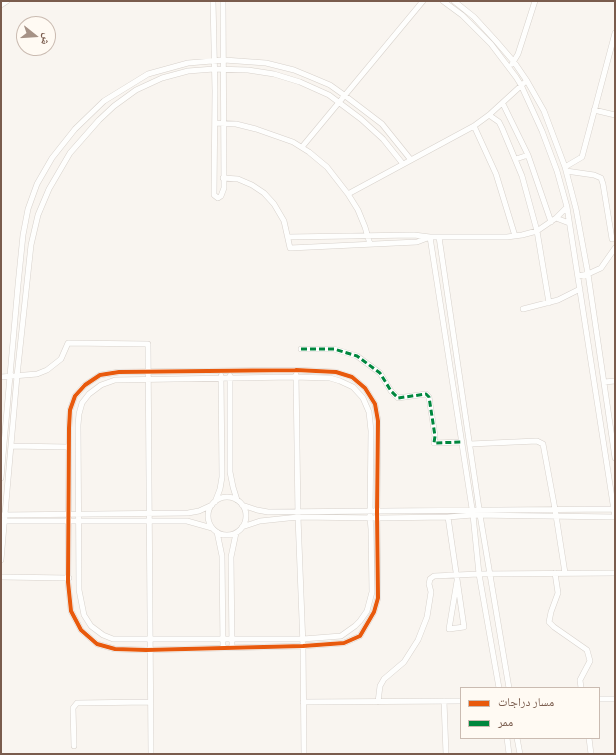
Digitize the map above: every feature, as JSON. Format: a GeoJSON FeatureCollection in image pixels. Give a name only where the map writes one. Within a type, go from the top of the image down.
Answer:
{"type":"FeatureCollection","features":[{"type":"Feature","properties":{"kind":"street"},"geometry":{"type":"LineString","coordinates":[[1,5],[7,1]]}},
{"type":"Feature","properties":{"kind":"street"},"geometry":{"type":"LineString","coordinates":[[213,1],[214,195],[218,198],[220,198],[222,194],[223,178],[223,1]]}},
{"type":"Feature","properties":{"kind":"street"},"geometry":{"type":"LineString","coordinates":[[302,147],[423,1]]}},
{"type":"Feature","properties":{"kind":"street"},"geometry":{"type":"LineString","coordinates":[[370,515],[377,512],[615,517],[567,207],[557,170],[542,131],[521,85],[491,44],[462,15],[443,1]]}},
{"type":"Feature","properties":{"kind":"street"},"geometry":{"type":"LineString","coordinates":[[509,68],[518,54],[535,1]]}},
{"type":"Feature","properties":{"kind":"street"},"geometry":{"type":"LineString","coordinates":[[457,2],[474,17],[514,62],[527,81],[544,111],[565,169],[576,209],[588,274],[615,458]]}},
{"type":"Feature","properties":{"kind":"street"},"geometry":{"type":"LineString","coordinates":[[565,169],[582,157],[615,33]]}},
{"type":"Feature","properties":{"kind":"street"},"geometry":{"type":"LineString","coordinates":[[1,478],[2,449],[22,242],[28,209],[37,184],[52,158],[75,129],[104,101],[148,74],[188,63],[224,60],[266,63],[294,70],[330,85],[382,124],[411,160]]}},
{"type":"Feature","properties":{"kind":"street"},"geometry":{"type":"LineString","coordinates":[[1,560],[3,518],[31,245],[38,215],[48,189],[70,153],[99,120],[114,106],[136,90],[162,78],[188,71],[214,69],[248,70],[274,74],[311,86],[339,101],[383,140],[403,164]]}},
{"type":"Feature","properties":{"kind":"street"},"geometry":{"type":"LineString","coordinates":[[348,194],[474,126],[503,104],[521,85],[527,81]]}},
{"type":"Feature","properties":{"kind":"street"},"geometry":{"type":"LineString","coordinates":[[503,104],[528,155],[551,222]]}},
{"type":"Feature","properties":{"kind":"street"},"geometry":{"type":"LineString","coordinates":[[594,110],[615,115]]}},
{"type":"Feature","properties":{"kind":"street"},"geometry":{"type":"LineString","coordinates":[[489,115],[500,125],[516,159],[522,176],[537,231],[549,303]]}},
{"type":"Feature","properties":{"kind":"street"},"geometry":{"type":"LineString","coordinates":[[214,123],[224,123],[256,129],[293,142],[309,152],[327,167],[348,194],[358,210],[370,244]]}},
{"type":"Feature","properties":{"kind":"street"},"geometry":{"type":"LineString","coordinates":[[474,126],[496,174],[515,236]]}},
{"type":"Feature","properties":{"kind":"street"},"geometry":{"type":"LineString","coordinates":[[516,159],[528,155]]}},
{"type":"Feature","properties":{"kind":"street"},"geometry":{"type":"LineString","coordinates":[[565,169],[594,175],[601,178],[604,184],[612,239]]}},
{"type":"Feature","properties":{"kind":"street"},"geometry":{"type":"LineString","coordinates":[[223,178],[238,179],[252,185],[264,193],[274,204],[284,221],[290,248],[417,242],[430,237]]}},
{"type":"Feature","properties":{"kind":"street"},"geometry":{"type":"LineString","coordinates":[[288,237],[414,235],[430,237],[515,236],[537,231],[556,218],[567,207]]}},
{"type":"Feature","properties":{"kind":"street"},"geometry":{"type":"LineString","coordinates":[[556,218],[569,222]]}},
{"type":"Feature","properties":{"kind":"street"},"geometry":{"type":"LineString","coordinates":[[430,237],[462,442],[479,574],[499,687]]}},
{"type":"Feature","properties":{"kind":"street"},"geometry":{"type":"LineString","coordinates":[[439,237],[480,513],[509,687]]}},
{"type":"Feature","properties":{"kind":"street"},"geometry":{"type":"LineString","coordinates":[[578,276],[588,274],[601,268],[615,248]]}},
{"type":"Feature","properties":{"kind":"street"},"geometry":{"type":"LineString","coordinates":[[523,309],[558,300],[580,289]]}},
{"type":"Feature","properties":{"kind":"street"},"geometry":{"type":"LineString","coordinates":[[1,377],[37,374],[48,370],[61,359],[68,343],[148,344],[151,754]]}},
{"type":"Feature","properties":{"kind":"street"},"geometry":{"type":"LineString","coordinates":[[301,349],[334,349],[357,356],[380,373],[391,391],[398,398],[426,394],[429,397],[435,436],[434,443],[462,442]]}},
{"type":"Feature","properties":{"kind":"street"},"geometry":{"type":"LineString","coordinates":[[296,370],[298,514],[303,646],[304,754]]}},
{"type":"Feature","properties":{"kind":"street"},"geometry":{"type":"LineString","coordinates":[[296,370],[336,372],[352,377],[365,388],[375,404],[378,421],[378,598],[368,625],[360,636],[344,643],[303,646],[115,649],[97,644],[81,630],[71,611],[68,578],[68,447],[70,410],[75,396],[85,385],[100,375],[119,372],[296,370]]}},
{"type":"Feature","properties":{"kind":"street"},"geometry":{"type":"LineString","coordinates":[[212,528],[208,519],[210,509],[220,490],[222,476],[221,371]]}},
{"type":"Feature","properties":{"kind":"street"},"geometry":{"type":"LineString","coordinates":[[230,371],[231,477],[237,500]]}},
{"type":"Feature","properties":{"kind":"street"},"geometry":{"type":"LineString","coordinates":[[230,378],[330,378],[353,387],[363,398],[369,412],[371,431],[370,515],[372,592],[367,611],[355,626],[341,636],[302,639],[113,639],[103,635],[92,626],[84,615],[79,590],[78,425],[82,403],[89,394],[101,385],[115,380],[230,378]]}},
{"type":"Feature","properties":{"kind":"street"},"geometry":{"type":"LineString","coordinates":[[604,382],[615,381]]}},
{"type":"Feature","properties":{"kind":"street"},"geometry":{"type":"LineString","coordinates":[[470,444],[542,442],[545,448],[565,573]]}},
{"type":"Feature","properties":{"kind":"street"},"geometry":{"type":"LineString","coordinates":[[11,446],[68,447]]}},
{"type":"Feature","properties":{"kind":"street"},"geometry":{"type":"LineString","coordinates":[[69,518],[79,514],[188,513],[199,511],[223,498],[228,497],[237,500],[242,505],[246,516],[242,527]]}},
{"type":"Feature","properties":{"kind":"street"},"geometry":{"type":"LineString","coordinates":[[242,505],[263,511],[298,514],[370,515],[377,518],[448,517],[472,513]]}},
{"type":"Feature","properties":{"kind":"street"},"geometry":{"type":"LineString","coordinates":[[480,513],[555,509],[614,510]]}},
{"type":"Feature","properties":{"kind":"street"},"geometry":{"type":"LineString","coordinates":[[3,518],[69,518],[79,521],[187,521],[212,528],[217,532],[228,535],[236,532],[242,527],[260,521],[298,514]]}},
{"type":"Feature","properties":{"kind":"street"},"geometry":{"type":"LineString","coordinates":[[448,517],[457,578],[464,628],[449,629],[457,578]]}},
{"type":"Feature","properties":{"kind":"street"},"geometry":{"type":"LineString","coordinates":[[217,532],[222,556],[223,648]]}},
{"type":"Feature","properties":{"kind":"street"},"geometry":{"type":"LineString","coordinates":[[232,648],[231,557],[236,532]]}},
{"type":"Feature","properties":{"kind":"street"},"geometry":{"type":"LineString","coordinates":[[554,573],[558,593],[549,622],[587,650],[590,661],[580,680],[581,687]]}},
{"type":"Feature","properties":{"kind":"street"},"geometry":{"type":"LineString","coordinates":[[378,702],[378,692],[382,682],[404,662],[418,640],[427,617],[430,578],[434,576],[457,578],[479,574],[615,573]]}},
{"type":"Feature","properties":{"kind":"street"},"geometry":{"type":"LineString","coordinates":[[1,577],[68,578]]}},
{"type":"Feature","properties":{"kind":"street"},"geometry":{"type":"LineString","coordinates":[[600,699],[615,699]]}},
{"type":"Feature","properties":{"kind":"street"},"geometry":{"type":"LineString","coordinates":[[444,701],[446,754]]}},
{"type":"Feature","properties":{"kind":"street"},"geometry":{"type":"LineString","coordinates":[[304,702],[460,701]]}},
{"type":"Feature","properties":{"kind":"street"},"geometry":{"type":"LineString","coordinates":[[74,746],[73,708],[77,703],[150,702]]}},
{"type":"Feature","properties":{"kind":"street"},"geometry":{"type":"LineString","coordinates":[[507,739],[509,754]]}},
{"type":"Feature","properties":{"kind":"street"},"geometry":{"type":"LineString","coordinates":[[517,739],[520,754]]}},
{"type":"Feature","properties":{"kind":"street"},"geometry":{"type":"LineString","coordinates":[[589,739],[591,754]]}},
{"type":"Feature","properties":{"kind":"marked path"},"geometry":{"type":"LineString","coordinates":[[301,349],[334,349],[357,356],[380,373],[391,391],[398,398],[426,394],[429,397],[435,436],[434,443],[462,442]]}},
{"type":"Feature","properties":{"kind":"cycle path"},"geometry":{"type":"LineString","coordinates":[[296,370],[336,372],[352,377],[365,388],[375,404],[378,421],[378,598],[374,612],[360,636],[344,643],[303,646],[146,650],[115,649],[97,644],[81,630],[71,611],[68,582],[69,428],[70,410],[75,396],[85,385],[100,375],[119,372],[296,370]]}}]}
